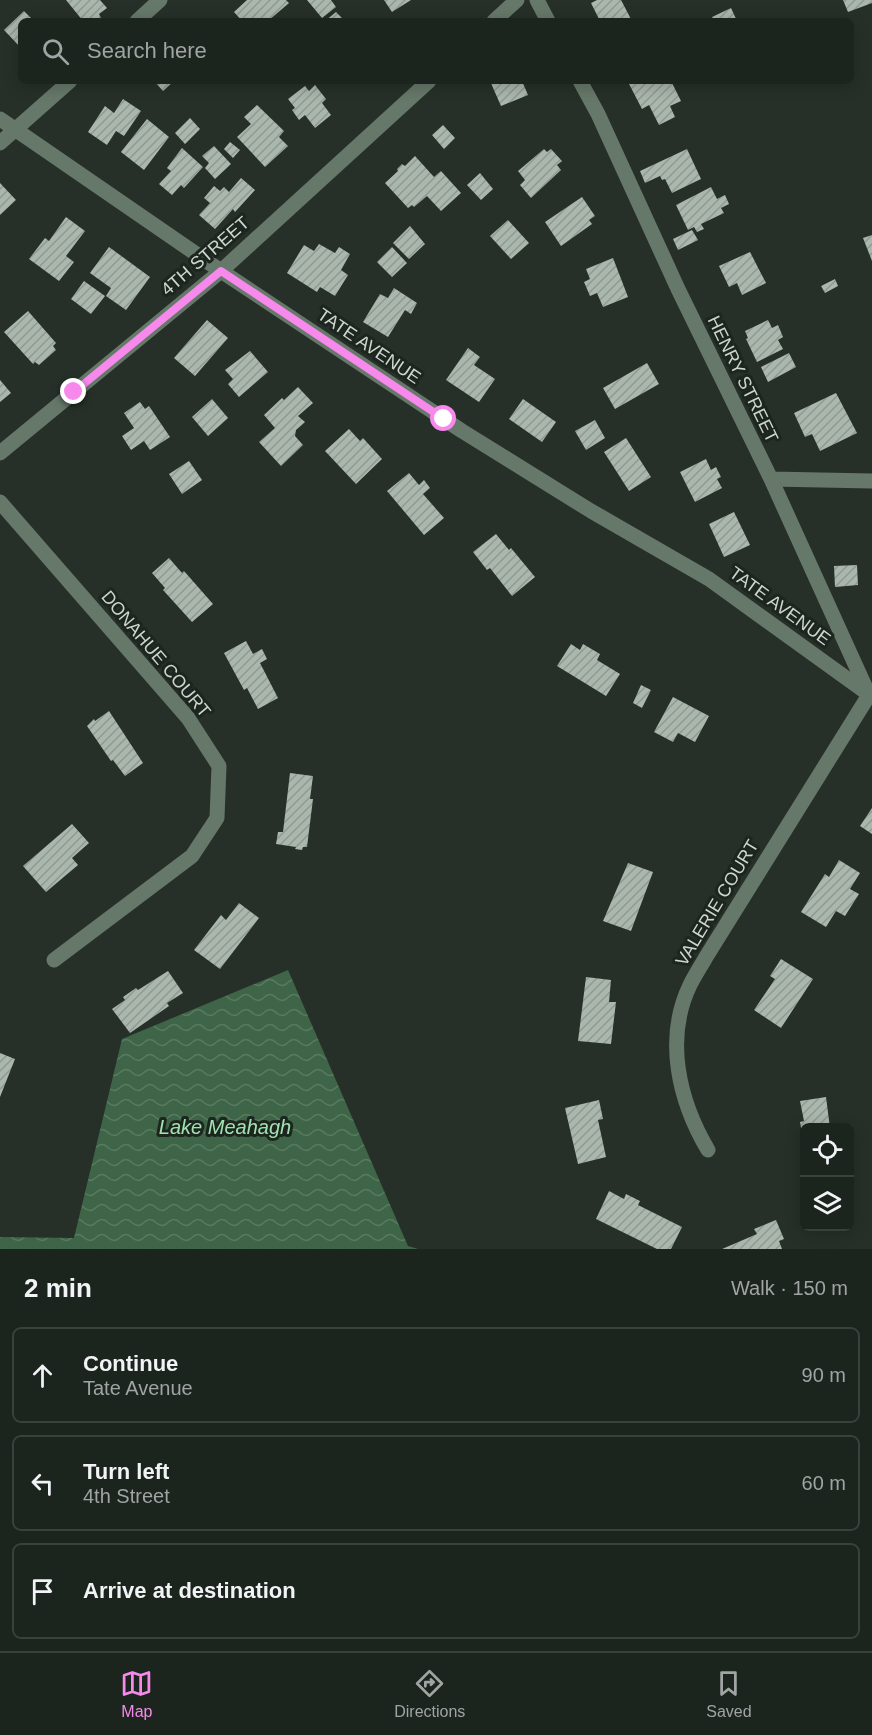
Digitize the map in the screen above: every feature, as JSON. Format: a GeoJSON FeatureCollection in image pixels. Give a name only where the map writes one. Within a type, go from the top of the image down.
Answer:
{"type":"FeatureCollection","features":[{"type":"Feature","properties":{"kind":"street"},"geometry":{"type":"LineString","coordinates":[[139,18],[160,0]]}},
{"type":"Feature","properties":{"kind":"street"},"geometry":{"type":"LineString","coordinates":[[497,18],[517,0]]}},
{"type":"Feature","properties":{"kind":"street"},"geometry":{"type":"LineString","coordinates":[[537,0],[546,18]]}},
{"type":"Feature","properties":{"kind":"street"},"geometry":{"type":"LineString","coordinates":[[0,143],[67,84]]}},
{"type":"Feature","properties":{"kind":"street","name":"4TH STREET"},"geometry":{"type":"LineString","coordinates":[[0,453],[221,271],[426,84]]}},
{"type":"Feature","properties":{"kind":"street","name":"HENRY STREET"},"geometry":{"type":"LineString","coordinates":[[582,84],[771,479],[870,696]]}},
{"type":"Feature","properties":{"kind":"street","name":"TATE AVENUE"},"geometry":{"type":"LineString","coordinates":[[0,119],[221,271],[462,431],[591,511],[709,579],[870,696]]}},
{"type":"Feature","properties":{"kind":"street"},"geometry":{"type":"LineString","coordinates":[[771,479],[872,481]]}},
{"type":"Feature","properties":{"kind":"street","name":"DONAHUE COURT"},"geometry":{"type":"LineString","coordinates":[[0,502],[188,718],[219,766],[217,818],[192,856],[54,960]]}},
{"type":"Feature","properties":{"kind":"street","name":"VALERIE COURT"},"geometry":{"type":"LineString","coordinates":[[708,1150],[695,1127],[678,1073],[676,1044],[679,1019],[689,987],[870,696]]}},
{"type":"Feature","properties":{"kind":"water","name":"Lake Meahagh"},"geometry":{"type":"Polygon","coordinates":[[[288,970],[408,1246],[418,1249],[0,1249],[0,1237],[74,1238],[122,1039],[288,970]]]}},
{"type":"Feature","properties":{"kind":"building"},"geometry":{"type":"Polygon","coordinates":[[[66,0],[100,0],[107,8],[99,14],[101,18],[81,18],[66,0]]]}},
{"type":"Feature","properties":{"kind":"building"},"geometry":{"type":"Polygon","coordinates":[[[247,0],[286,0],[289,3],[272,18],[239,18],[234,12],[247,0]]]}},
{"type":"Feature","properties":{"kind":"building"},"geometry":{"type":"Polygon","coordinates":[[[307,0],[331,0],[336,7],[322,18],[307,0]]]}},
{"type":"Feature","properties":{"kind":"building"},"geometry":{"type":"Polygon","coordinates":[[[384,0],[411,0],[392,12],[384,0]]]}},
{"type":"Feature","properties":{"kind":"building"},"geometry":{"type":"Polygon","coordinates":[[[597,0],[621,0],[630,18],[598,18],[591,3],[597,0]]]}},
{"type":"Feature","properties":{"kind":"building"},"geometry":{"type":"Polygon","coordinates":[[[843,0],[872,0],[872,3],[848,12],[843,0]]]}},
{"type":"Feature","properties":{"kind":"building"},"geometry":{"type":"Polygon","coordinates":[[[731,8],[736,18],[712,18],[731,8]]]}},
{"type":"Feature","properties":{"kind":"building"},"geometry":{"type":"Polygon","coordinates":[[[24,11],[31,18],[18,18],[18,45],[4,30],[24,11]]]}},
{"type":"Feature","properties":{"kind":"building"},"geometry":{"type":"Polygon","coordinates":[[[336,12],[342,18],[329,18],[336,12]]]}},
{"type":"Feature","properties":{"kind":"building"},"geometry":{"type":"Polygon","coordinates":[[[157,84],[171,84],[163,91],[157,84]]]}},
{"type":"Feature","properties":{"kind":"building"},"geometry":{"type":"Polygon","coordinates":[[[491,84],[523,84],[528,95],[501,106],[491,84]]]}},
{"type":"Feature","properties":{"kind":"building"},"geometry":{"type":"Polygon","coordinates":[[[629,84],[672,84],[681,101],[670,106],[675,117],[659,125],[649,105],[642,109],[629,84]]]}},
{"type":"Feature","properties":{"kind":"building"},"geometry":{"type":"Polygon","coordinates":[[[315,85],[326,99],[322,103],[331,115],[315,128],[305,115],[299,120],[292,110],[295,108],[288,99],[305,86],[309,91],[315,85]]]}},
{"type":"Feature","properties":{"kind":"building"},"geometry":{"type":"Polygon","coordinates":[[[123,99],[141,111],[124,136],[116,131],[107,145],[88,132],[105,106],[114,113],[123,99]]]}},
{"type":"Feature","properties":{"kind":"building"},"geometry":{"type":"Polygon","coordinates":[[[257,105],[284,131],[279,137],[288,146],[265,167],[237,137],[251,124],[244,117],[257,105]]]}},
{"type":"Feature","properties":{"kind":"building"},"geometry":{"type":"Polygon","coordinates":[[[190,118],[200,129],[185,144],[175,133],[190,118]]]}},
{"type":"Feature","properties":{"kind":"building"},"geometry":{"type":"Polygon","coordinates":[[[147,119],[169,137],[144,170],[121,152],[147,119]]]}},
{"type":"Feature","properties":{"kind":"building"},"geometry":{"type":"Polygon","coordinates":[[[443,125],[455,138],[444,149],[432,135],[443,125]]]}},
{"type":"Feature","properties":{"kind":"building"},"geometry":{"type":"Polygon","coordinates":[[[230,142],[240,150],[233,158],[224,149],[230,142]]]}},
{"type":"Feature","properties":{"kind":"building"},"geometry":{"type":"Polygon","coordinates":[[[214,146],[231,164],[215,179],[205,168],[209,163],[202,156],[214,146]]]}},
{"type":"Feature","properties":{"kind":"building"},"geometry":{"type":"Polygon","coordinates":[[[182,148],[203,167],[184,188],[181,185],[172,195],[159,184],[171,171],[167,168],[182,148]]]}},
{"type":"Feature","properties":{"kind":"building"},"geometry":{"type":"Polygon","coordinates":[[[544,149],[547,152],[551,149],[562,161],[557,165],[561,170],[531,198],[520,185],[525,180],[518,171],[544,149]]]}},
{"type":"Feature","properties":{"kind":"building"},"geometry":{"type":"Polygon","coordinates":[[[687,149],[701,179],[672,193],[665,179],[662,180],[660,176],[645,183],[640,171],[687,149]]]}},
{"type":"Feature","properties":{"kind":"building"},"geometry":{"type":"Polygon","coordinates":[[[415,156],[434,177],[441,171],[461,193],[441,211],[427,196],[414,207],[412,205],[408,208],[385,183],[402,164],[405,166],[415,156]]]}},
{"type":"Feature","properties":{"kind":"building"},"geometry":{"type":"Polygon","coordinates":[[[480,173],[493,189],[481,200],[467,185],[480,173]]]}},
{"type":"Feature","properties":{"kind":"building"},"geometry":{"type":"Polygon","coordinates":[[[241,178],[255,190],[215,229],[199,215],[210,203],[204,198],[214,186],[220,191],[224,187],[229,192],[241,178]]]}},
{"type":"Feature","properties":{"kind":"building"},"geometry":{"type":"Polygon","coordinates":[[[0,183],[16,200],[0,215],[0,183]]]}},
{"type":"Feature","properties":{"kind":"building"},"geometry":{"type":"Polygon","coordinates":[[[711,187],[717,199],[725,195],[729,204],[721,208],[724,213],[701,224],[704,229],[697,232],[694,227],[688,230],[676,205],[711,187]]]}},
{"type":"Feature","properties":{"kind":"building"},"geometry":{"type":"Polygon","coordinates":[[[582,197],[595,216],[589,220],[592,224],[561,246],[545,222],[582,197]]]}},
{"type":"Feature","properties":{"kind":"building"},"geometry":{"type":"Polygon","coordinates":[[[66,217],[85,231],[66,256],[74,262],[59,281],[29,259],[45,238],[49,241],[66,217]]]}},
{"type":"Feature","properties":{"kind":"building"},"geometry":{"type":"Polygon","coordinates":[[[508,220],[529,243],[511,259],[490,236],[508,220]]]}},
{"type":"Feature","properties":{"kind":"building"},"geometry":{"type":"Polygon","coordinates":[[[410,226],[425,244],[409,259],[393,243],[410,226]]]}},
{"type":"Feature","properties":{"kind":"building"},"geometry":{"type":"Polygon","coordinates":[[[692,230],[698,240],[678,250],[673,239],[692,230]]]}},
{"type":"Feature","properties":{"kind":"building"},"geometry":{"type":"Polygon","coordinates":[[[872,235],[872,261],[863,238],[872,235]]]}},
{"type":"Feature","properties":{"kind":"building"},"geometry":{"type":"Polygon","coordinates":[[[319,244],[335,253],[339,247],[350,254],[341,270],[348,275],[335,296],[320,287],[317,292],[287,273],[304,245],[314,251],[319,244]]]}},
{"type":"Feature","properties":{"kind":"building"},"geometry":{"type":"Polygon","coordinates":[[[109,247],[150,277],[126,310],[106,296],[111,288],[90,273],[109,247]]]}},
{"type":"Feature","properties":{"kind":"building"},"geometry":{"type":"Polygon","coordinates":[[[392,247],[407,263],[392,277],[377,262],[392,247]]]}},
{"type":"Feature","properties":{"kind":"building"},"geometry":{"type":"Polygon","coordinates":[[[750,252],[766,283],[742,295],[737,283],[729,287],[719,266],[750,252]]]}},
{"type":"Feature","properties":{"kind":"building"},"geometry":{"type":"Polygon","coordinates":[[[613,258],[628,297],[603,307],[597,293],[590,296],[584,282],[590,279],[586,269],[613,258]]]}},
{"type":"Feature","properties":{"kind":"building"},"geometry":{"type":"Polygon","coordinates":[[[835,279],[838,286],[825,293],[821,286],[835,279]]]}},
{"type":"Feature","properties":{"kind":"building"},"geometry":{"type":"Polygon","coordinates":[[[84,281],[105,296],[91,314],[71,299],[84,281]]]}},
{"type":"Feature","properties":{"kind":"building"},"geometry":{"type":"Polygon","coordinates":[[[394,288],[417,303],[411,314],[405,310],[388,337],[363,322],[380,294],[388,298],[394,288]]]}},
{"type":"Feature","properties":{"kind":"building"},"geometry":{"type":"Polygon","coordinates":[[[28,311],[56,343],[53,346],[56,350],[39,365],[35,362],[33,364],[4,332],[28,311]]]}},
{"type":"Feature","properties":{"kind":"building"},"geometry":{"type":"Polygon","coordinates":[[[207,320],[228,338],[195,376],[174,358],[207,320]]]}},
{"type":"Feature","properties":{"kind":"building"},"geometry":{"type":"Polygon","coordinates":[[[768,320],[772,328],[778,325],[783,337],[778,340],[783,349],[757,362],[746,339],[748,338],[745,331],[768,320]]]}},
{"type":"Feature","properties":{"kind":"building"},"geometry":{"type":"Polygon","coordinates":[[[468,348],[480,357],[474,365],[495,379],[479,402],[446,380],[468,348]]]}},
{"type":"Feature","properties":{"kind":"building"},"geometry":{"type":"Polygon","coordinates":[[[250,351],[268,372],[239,397],[228,384],[233,379],[225,370],[250,351]]]}},
{"type":"Feature","properties":{"kind":"building"},"geometry":{"type":"Polygon","coordinates":[[[789,353],[796,367],[768,382],[761,367],[789,353]]]}},
{"type":"Feature","properties":{"kind":"building"},"geometry":{"type":"Polygon","coordinates":[[[647,363],[659,384],[615,409],[603,388],[647,363]]]}},
{"type":"Feature","properties":{"kind":"building"},"geometry":{"type":"Polygon","coordinates":[[[0,380],[11,393],[0,402],[0,380]]]}},
{"type":"Feature","properties":{"kind":"building"},"geometry":{"type":"Polygon","coordinates":[[[298,387],[313,403],[298,416],[305,422],[296,430],[295,436],[303,445],[281,466],[259,442],[275,428],[264,415],[298,387]]]}},
{"type":"Feature","properties":{"kind":"building"},"geometry":{"type":"Polygon","coordinates":[[[836,393],[857,433],[820,451],[812,434],[805,437],[794,413],[836,393]]]}},
{"type":"Feature","properties":{"kind":"building"},"geometry":{"type":"Polygon","coordinates":[[[212,399],[228,418],[208,436],[192,417],[212,399]]]}},
{"type":"Feature","properties":{"kind":"building"},"geometry":{"type":"Polygon","coordinates":[[[523,399],[556,422],[542,442],[509,419],[523,399]]]}},
{"type":"Feature","properties":{"kind":"building"},"geometry":{"type":"Polygon","coordinates":[[[140,402],[145,409],[149,406],[170,437],[150,450],[144,441],[131,450],[122,436],[134,428],[124,413],[140,402]]]}},
{"type":"Feature","properties":{"kind":"building"},"geometry":{"type":"Polygon","coordinates":[[[595,420],[605,438],[586,450],[575,431],[595,420]]]}},
{"type":"Feature","properties":{"kind":"building"},"geometry":{"type":"Polygon","coordinates":[[[349,429],[360,441],[363,438],[382,459],[356,484],[325,451],[349,429]]]}},
{"type":"Feature","properties":{"kind":"building"},"geometry":{"type":"Polygon","coordinates":[[[626,438],[651,477],[629,491],[604,452],[626,438]]]}},
{"type":"Feature","properties":{"kind":"building"},"geometry":{"type":"Polygon","coordinates":[[[706,459],[711,470],[716,467],[721,477],[717,479],[722,488],[695,502],[680,472],[706,459]]]}},
{"type":"Feature","properties":{"kind":"building"},"geometry":{"type":"Polygon","coordinates":[[[189,461],[202,480],[182,494],[169,474],[189,461]]]}},
{"type":"Feature","properties":{"kind":"building"},"geometry":{"type":"Polygon","coordinates":[[[409,473],[419,485],[424,480],[430,488],[423,494],[444,518],[424,535],[387,491],[409,473]]]}},
{"type":"Feature","properties":{"kind":"building"},"geometry":{"type":"Polygon","coordinates":[[[734,512],[750,545],[724,557],[709,524],[734,512]]]}},
{"type":"Feature","properties":{"kind":"building"},"geometry":{"type":"Polygon","coordinates":[[[496,534],[535,577],[512,596],[490,568],[487,570],[473,552],[496,534]]]}},
{"type":"Feature","properties":{"kind":"building"},"geometry":{"type":"Polygon","coordinates":[[[169,558],[182,573],[184,571],[213,604],[192,622],[163,590],[165,588],[152,573],[169,558]]]}},
{"type":"Feature","properties":{"kind":"building"},"geometry":{"type":"Polygon","coordinates":[[[857,565],[858,585],[835,587],[834,566],[857,565]]]}},
{"type":"Feature","properties":{"kind":"building"},"geometry":{"type":"Polygon","coordinates":[[[246,641],[253,654],[262,649],[267,659],[260,663],[278,698],[258,709],[247,688],[244,690],[224,653],[246,641]]]}},
{"type":"Feature","properties":{"kind":"building"},"geometry":{"type":"Polygon","coordinates":[[[571,644],[580,650],[583,644],[600,654],[597,660],[620,674],[606,696],[557,666],[571,644]]]}},
{"type":"Feature","properties":{"kind":"building"},"geometry":{"type":"Polygon","coordinates":[[[641,685],[651,690],[642,708],[633,703],[641,685]]]}},
{"type":"Feature","properties":{"kind":"building"},"geometry":{"type":"Polygon","coordinates":[[[673,697],[709,716],[695,742],[678,733],[673,742],[654,732],[673,697]]]}},
{"type":"Feature","properties":{"kind":"building"},"geometry":{"type":"Polygon","coordinates":[[[109,711],[143,763],[125,776],[113,760],[111,761],[87,726],[94,719],[95,721],[109,711]]]}},
{"type":"Feature","properties":{"kind":"building"},"geometry":{"type":"Polygon","coordinates":[[[290,773],[313,776],[310,799],[313,799],[307,847],[303,847],[302,850],[276,844],[278,832],[283,832],[290,773]]]}},
{"type":"Feature","properties":{"kind":"building"},"geometry":{"type":"Polygon","coordinates":[[[872,808],[872,834],[860,826],[872,808]]]}},
{"type":"Feature","properties":{"kind":"building"},"geometry":{"type":"Polygon","coordinates":[[[72,824],[89,843],[72,858],[78,865],[46,892],[23,866],[72,824]]]}},
{"type":"Feature","properties":{"kind":"building"},"geometry":{"type":"Polygon","coordinates":[[[839,860],[860,873],[850,889],[859,894],[845,916],[836,911],[826,927],[801,912],[825,874],[829,877],[839,860]]]}},
{"type":"Feature","properties":{"kind":"building"},"geometry":{"type":"Polygon","coordinates":[[[628,863],[653,872],[631,931],[603,921],[628,863]]]}},
{"type":"Feature","properties":{"kind":"building"},"geometry":{"type":"Polygon","coordinates":[[[239,903],[259,918],[220,969],[194,950],[221,915],[226,920],[239,903]]]}},
{"type":"Feature","properties":{"kind":"building"},"geometry":{"type":"Polygon","coordinates":[[[781,959],[813,979],[781,1028],[754,1010],[775,979],[770,976],[781,959]]]}},
{"type":"Feature","properties":{"kind":"building"},"geometry":{"type":"Polygon","coordinates":[[[168,971],[183,993],[167,1003],[169,1006],[130,1033],[112,1009],[136,988],[138,990],[168,971]]]}},
{"type":"Feature","properties":{"kind":"building"},"geometry":{"type":"Polygon","coordinates":[[[586,977],[611,980],[609,1002],[616,1002],[611,1044],[578,1041],[586,977]]]}},
{"type":"Feature","properties":{"kind":"building"},"geometry":{"type":"Polygon","coordinates":[[[0,1053],[15,1059],[0,1097],[0,1053]]]}},
{"type":"Feature","properties":{"kind":"building"},"geometry":{"type":"Polygon","coordinates":[[[826,1097],[829,1123],[800,1123],[804,1121],[800,1101],[826,1097]]]}},
{"type":"Feature","properties":{"kind":"building"},"geometry":{"type":"Polygon","coordinates":[[[599,1100],[603,1119],[598,1120],[606,1157],[578,1164],[565,1108],[599,1100]]]}},
{"type":"Feature","properties":{"kind":"building"},"geometry":{"type":"Polygon","coordinates":[[[609,1191],[624,1199],[626,1194],[640,1201],[638,1205],[682,1227],[671,1249],[657,1249],[596,1219],[609,1191]]]}},
{"type":"Feature","properties":{"kind":"building"},"geometry":{"type":"Polygon","coordinates":[[[776,1220],[784,1239],[779,1241],[782,1249],[722,1249],[757,1234],[754,1229],[776,1220]]]}},
{"type":"Feature","properties":{"kind":"route"},"geometry":{"type":"LineString","coordinates":[[74,392],[221,271],[444,419]]}}]}
